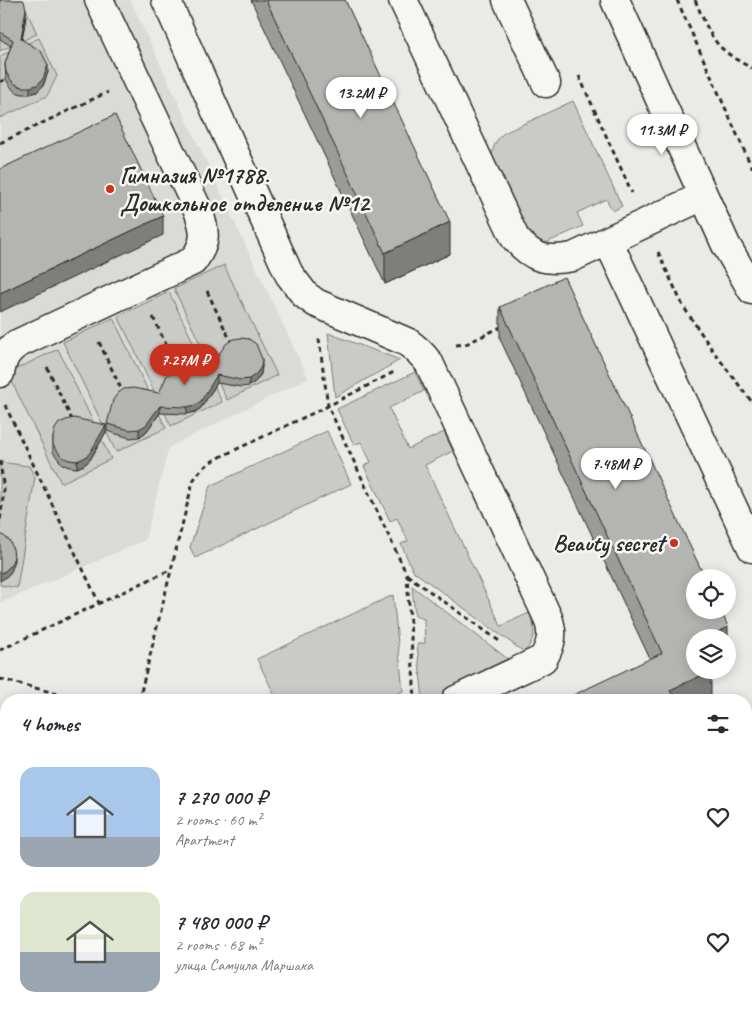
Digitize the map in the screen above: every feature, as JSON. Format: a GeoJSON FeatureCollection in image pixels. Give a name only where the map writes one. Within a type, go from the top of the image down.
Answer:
{"type":"FeatureCollection","features":[{"type":"Feature","properties":{"kind":"street"},"geometry":{"type":"LineString","coordinates":[[0,373],[3,357],[9,349],[193,261],[200,251],[204,238],[204,226],[99,0]]}},
{"type":"Feature","properties":{"kind":"street"},"geometry":{"type":"LineString","coordinates":[[166,0],[289,274],[305,295],[326,308],[407,342],[424,356],[429,363],[548,618],[552,628],[552,637],[550,648],[542,659],[469,694]]}},
{"type":"Feature","properties":{"kind":"street"},"geometry":{"type":"LineString","coordinates":[[403,0],[515,238],[525,250],[539,257],[555,260],[573,257],[703,196]]}},
{"type":"Feature","properties":{"kind":"street"},"geometry":{"type":"LineString","coordinates":[[507,0],[546,83]]}},
{"type":"Feature","properties":{"kind":"street"},"geometry":{"type":"LineString","coordinates":[[615,0],[726,245],[752,290]]}},
{"type":"Feature","properties":{"kind":"street"},"geometry":{"type":"LineString","coordinates":[[608,241],[752,548]]}},
{"type":"Feature","properties":{"kind":"path"},"geometry":{"type":"LineString","coordinates":[[677,0],[752,168]]}},
{"type":"Feature","properties":{"kind":"path"},"geometry":{"type":"LineString","coordinates":[[695,0],[709,33],[717,45],[735,60],[752,68]]}},
{"type":"Feature","properties":{"kind":"path"},"geometry":{"type":"LineString","coordinates":[[0,82],[6,79]]}},
{"type":"Feature","properties":{"kind":"path"},"geometry":{"type":"LineString","coordinates":[[0,143],[136,79]]}},
{"type":"Feature","properties":{"kind":"path"},"geometry":{"type":"LineString","coordinates":[[193,261],[233,346]]}},
{"type":"Feature","properties":{"kind":"path"},"geometry":{"type":"LineString","coordinates":[[139,287],[180,373]]}},
{"type":"Feature","properties":{"kind":"path"},"geometry":{"type":"LineString","coordinates":[[326,308],[321,324],[319,343],[328,406],[407,575],[415,694]]}},
{"type":"Feature","properties":{"kind":"path"},"geometry":{"type":"LineString","coordinates":[[85,312],[124,396]]}},
{"type":"Feature","properties":{"kind":"path"},"geometry":{"type":"LineString","coordinates":[[140,694],[193,481],[199,471],[218,458],[328,406],[424,356],[446,346],[466,344],[506,325]]}},
{"type":"Feature","properties":{"kind":"path"},"geometry":{"type":"LineString","coordinates":[[32,337],[74,425]]}},
{"type":"Feature","properties":{"kind":"path"},"geometry":{"type":"LineString","coordinates":[[4,402],[98,603]]}},
{"type":"Feature","properties":{"kind":"path"},"geometry":{"type":"LineString","coordinates":[[0,461],[4,490],[0,521]]}},
{"type":"Feature","properties":{"kind":"path"},"geometry":{"type":"LineString","coordinates":[[0,650],[171,569]]}},
{"type":"Feature","properties":{"kind":"path"},"geometry":{"type":"LineString","coordinates":[[407,575],[531,665]]}},
{"type":"Feature","properties":{"kind":"path"},"geometry":{"type":"LineString","coordinates":[[0,680],[57,694]]}},
{"type":"Feature","properties":{"kind":"shaded area","name":"Гимназия №1788. Дошкольное отделение №12"},"geometry":{"type":"Polygon","coordinates":[[[0,0],[130,0],[308,378],[169,447],[145,540],[0,603],[0,0]]]}},
{"type":"Feature","properties":{"kind":"shaded area"},"geometry":{"type":"Polygon","coordinates":[[[0,0],[22,0],[37,34],[0,51],[0,0]]]}},
{"type":"Feature","properties":{"kind":"shaded area"},"geometry":{"type":"Polygon","coordinates":[[[39,38],[57,76],[47,96],[0,118],[0,56],[39,38]]]}},
{"type":"Feature","properties":{"kind":"shaded area"},"geometry":{"type":"Polygon","coordinates":[[[573,101],[622,206],[613,211],[606,199],[577,213],[583,226],[548,242],[541,243],[529,236],[492,156],[493,149],[497,140],[504,133],[573,101]]]}},
{"type":"Feature","properties":{"kind":"shaded area"},"geometry":{"type":"Polygon","coordinates":[[[224,265],[277,375],[227,400],[174,289],[224,265]]]}},
{"type":"Feature","properties":{"kind":"shaded area"},"geometry":{"type":"Polygon","coordinates":[[[169,292],[222,402],[171,426],[118,316],[169,292]]]}},
{"type":"Feature","properties":{"kind":"shaded area"},"geometry":{"type":"Polygon","coordinates":[[[113,318],[166,428],[116,452],[63,342],[113,318]]]}},
{"type":"Feature","properties":{"kind":"shaded area"},"geometry":{"type":"Polygon","coordinates":[[[328,333],[400,360],[335,397],[328,333]]]}},
{"type":"Feature","properties":{"kind":"shaded area"},"geometry":{"type":"Polygon","coordinates":[[[58,349],[111,459],[61,483],[11,380],[16,369],[58,349]]]}},
{"type":"Feature","properties":{"kind":"shaded area"},"geometry":{"type":"Polygon","coordinates":[[[415,372],[424,391],[389,408],[408,449],[444,432],[453,451],[425,465],[501,626],[529,613],[534,633],[531,643],[524,652],[413,571],[401,544],[408,541],[397,518],[390,521],[364,466],[371,462],[361,442],[354,445],[337,409],[415,372]]]}},
{"type":"Feature","properties":{"kind":"shaded area"},"geometry":{"type":"Polygon","coordinates":[[[327,431],[351,484],[195,558],[190,547],[210,486],[327,431]]]}},
{"type":"Feature","properties":{"kind":"shaded area"},"geometry":{"type":"Polygon","coordinates":[[[0,462],[29,466],[35,477],[17,588],[0,585],[0,462]]]}},
{"type":"Feature","properties":{"kind":"shaded area"},"geometry":{"type":"Polygon","coordinates":[[[412,586],[508,659],[466,679],[451,694],[422,694],[417,644],[425,643],[424,619],[415,616],[412,586]]]}},
{"type":"Feature","properties":{"kind":"shaded area"},"geometry":{"type":"Polygon","coordinates":[[[393,595],[403,691],[397,694],[274,694],[257,659],[393,595]]]}},
{"type":"Feature","properties":{"kind":"building"},"geometry":{"type":"Polygon","coordinates":[[[0,0],[24,1],[26,9],[21,39],[41,51],[48,65],[43,79],[37,85],[22,87],[15,84],[6,72],[5,64],[13,40],[0,32],[0,0]]]}},
{"type":"Feature","properties":{"kind":"building"},"geometry":{"type":"Polygon","coordinates":[[[266,0],[345,0],[450,222],[385,253],[266,0]]]}},
{"type":"Feature","properties":{"kind":"building"},"geometry":{"type":"Polygon","coordinates":[[[115,115],[163,216],[0,293],[0,169],[115,115]]]}},
{"type":"Feature","properties":{"kind":"building"},"geometry":{"type":"Polygon","coordinates":[[[564,277],[701,569],[686,569],[686,619],[725,619],[728,627],[724,629],[686,629],[686,679],[694,679],[670,690],[672,694],[576,694],[662,653],[500,307],[564,277]]]}},
{"type":"Feature","properties":{"kind":"building"},"geometry":{"type":"Polygon","coordinates":[[[233,339],[249,339],[256,344],[262,359],[261,367],[249,379],[241,380],[217,375],[201,401],[187,407],[160,406],[146,425],[139,429],[130,430],[107,424],[113,400],[124,389],[133,388],[159,393],[167,375],[180,365],[187,365],[207,371],[226,344],[233,339]]]}},
{"type":"Feature","properties":{"kind":"building"},"geometry":{"type":"Polygon","coordinates":[[[74,418],[106,425],[90,453],[77,461],[62,457],[53,445],[55,429],[59,423],[74,418]]]}},
{"type":"Feature","properties":{"kind":"building"},"geometry":{"type":"Polygon","coordinates":[[[0,534],[10,541],[14,557],[11,565],[0,573],[0,534]]]}},
{"type":"Feature","properties":{"kind":"place","name":"Гимназия №1788. Дошкольное отделение №12"},"geometry":{"type":"Point","coordinates":[110,189]}},
{"type":"Feature","properties":{"kind":"place","name":"Beauty secret"},"geometry":{"type":"Point","coordinates":[674,543]}}]}
